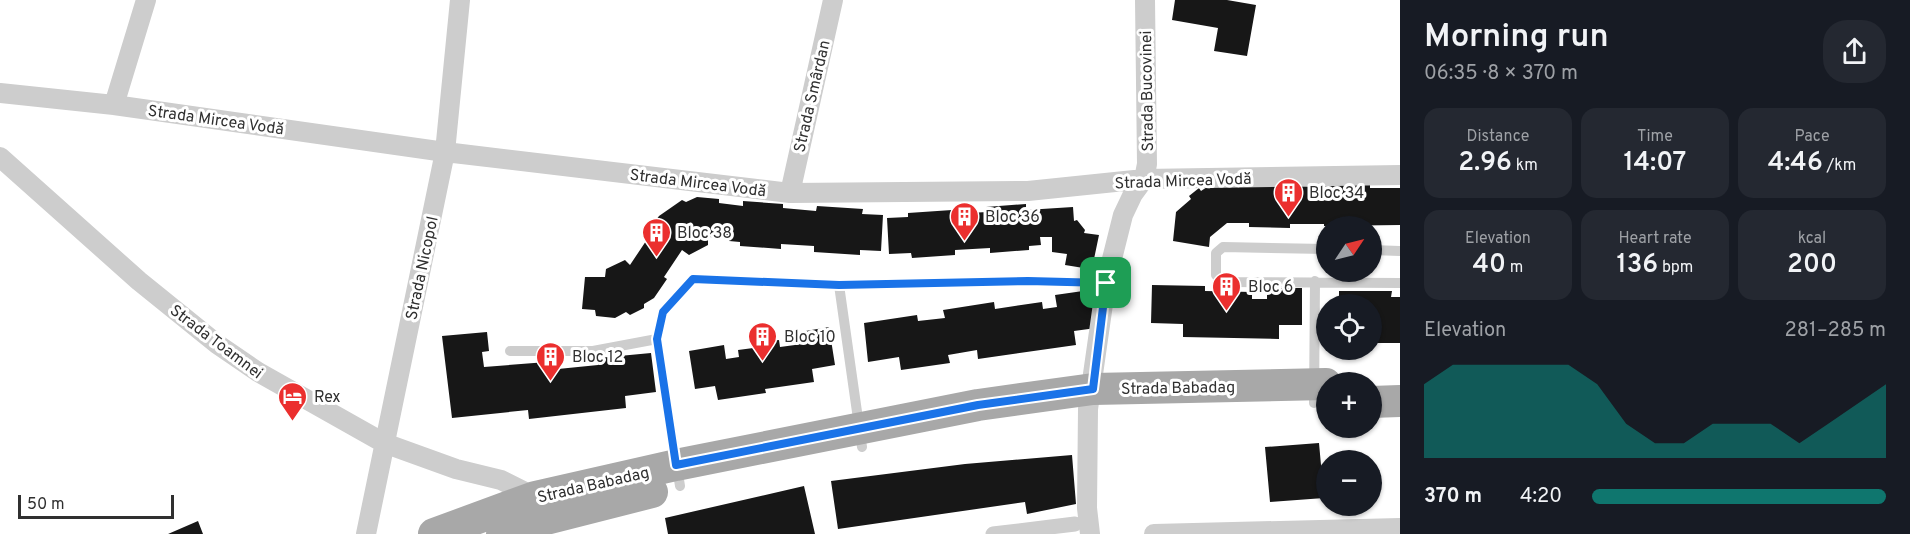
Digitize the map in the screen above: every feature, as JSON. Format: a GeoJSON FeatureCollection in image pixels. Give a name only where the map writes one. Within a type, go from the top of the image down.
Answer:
{"type":"FeatureCollection","features":[{"type":"Feature","properties":{"kind":"main road"},"geometry":{"type":"LineString","coordinates":[[1382,383],[1400,383]]}},
{"type":"Feature","properties":{"kind":"main road","name":"Strada Babadag"},"geometry":{"type":"LineString","coordinates":[[434,534],[535,497],[678,475],[860,438],[980,423],[1090,399],[1316,393]]}},
{"type":"Feature","properties":{"kind":"main road"},"geometry":{"type":"LineString","coordinates":[[1382,402],[1400,401]]}},
{"type":"Feature","properties":{"kind":"main road","name":"Strada Babadag"},"geometry":{"type":"LineString","coordinates":[[502,534],[678,475]]}},
{"type":"Feature","properties":{"kind":"street"},"geometry":{"type":"LineString","coordinates":[[114,105],[146,0]]}},
{"type":"Feature","properties":{"kind":"street","name":"Strada Nicopol"},"geometry":{"type":"LineString","coordinates":[[366,534],[445,152],[460,0]]}},
{"type":"Feature","properties":{"kind":"street","name":"Strada Smârdan"},"geometry":{"type":"LineString","coordinates":[[790,193],[832,0]]}},
{"type":"Feature","properties":{"kind":"street","name":"Strada Bucovinei"},"geometry":{"type":"LineString","coordinates":[[1083,529],[1087,508],[1090,399],[1106,283],[1123,215],[1133,194],[1144,179],[1147,164],[1145,0]]}},
{"type":"Feature","properties":{"kind":"street","name":"Strada Mircea Vodă"},"geometry":{"type":"LineString","coordinates":[[0,93],[114,105],[445,152],[790,193],[1028,191],[1144,179],[1400,175]]}},
{"type":"Feature","properties":{"kind":"street","name":"Strada Toamnei"},"geometry":{"type":"LineString","coordinates":[[0,157],[139,281],[217,344],[302,399],[384,443],[438,463],[501,480],[535,497]]}},
{"type":"Feature","properties":{"kind":"street"},"geometry":{"type":"LineString","coordinates":[[1154,534],[1400,528]]}},
{"type":"Feature","properties":{"kind":"street"},"geometry":{"type":"LineString","coordinates":[[993,534],[1083,529]]}},
{"type":"Feature","properties":{"kind":"lane"},"geometry":{"type":"LineString","coordinates":[[1316,249],[1223,247],[1216,253],[1216,275],[1223,282],[1316,281]]}},
{"type":"Feature","properties":{"kind":"lane"},"geometry":{"type":"LineString","coordinates":[[1382,250],[1400,251]]}},
{"type":"Feature","properties":{"kind":"lane"},"geometry":{"type":"LineString","coordinates":[[678,475],[657,339],[663,312],[693,279],[839,285],[1028,281],[1106,283]]}},
{"type":"Feature","properties":{"kind":"lane"},"geometry":{"type":"LineString","coordinates":[[1316,282],[1319,372]]}},
{"type":"Feature","properties":{"kind":"lane"},"geometry":{"type":"LineString","coordinates":[[1358,282],[1400,283]]}},
{"type":"Feature","properties":{"kind":"lane"},"geometry":{"type":"LineString","coordinates":[[839,285],[860,438]]}},
{"type":"Feature","properties":{"kind":"lane"},"geometry":{"type":"LineString","coordinates":[[510,351],[593,351],[657,339]]}},
{"type":"Feature","properties":{"kind":"building"},"geometry":{"type":"Polygon","coordinates":[[[1175,0],[1227,0],[1256,5],[1247,56],[1214,51],[1218,28],[1172,20],[1175,0]]]}},
{"type":"Feature","properties":{"kind":"building","name":"Bloc 34"},"geometry":{"type":"Polygon","coordinates":[[[1291,182],[1291,186],[1325,187],[1325,182],[1370,183],[1370,188],[1400,188],[1400,225],[1382,225],[1382,216],[1316,216],[1316,224],[1290,224],[1290,228],[1249,227],[1249,223],[1227,223],[1210,237],[1209,247],[1173,241],[1176,212],[1191,199],[1189,196],[1199,188],[1201,191],[1207,187],[1291,182]]]}},
{"type":"Feature","properties":{"kind":"building","name":"Bloc 38"},"geometry":{"type":"Polygon","coordinates":[[[697,197],[719,199],[719,203],[743,206],[743,201],[783,204],[783,208],[816,211],[817,206],[863,209],[862,214],[883,215],[881,251],[860,250],[860,255],[814,252],[814,246],[781,244],[781,249],[740,246],[740,242],[729,241],[729,238],[708,237],[708,245],[689,255],[682,250],[664,277],[667,279],[654,298],[644,304],[644,308],[630,315],[626,312],[615,318],[596,316],[595,310],[582,309],[585,277],[605,277],[606,269],[625,260],[630,265],[648,238],[645,235],[659,216],[682,200],[686,202],[697,197]]]}},
{"type":"Feature","properties":{"kind":"building","name":"Bloc 36"},"geometry":{"type":"Polygon","coordinates":[[[1026,204],[1026,210],[1073,207],[1074,221],[1077,220],[1085,230],[1084,233],[1099,235],[1094,259],[1097,260],[1096,270],[1065,265],[1067,254],[1052,252],[1052,237],[1040,237],[1041,245],[1029,246],[1029,250],[990,253],[990,248],[955,250],[955,255],[912,258],[911,253],[889,254],[887,218],[908,217],[908,213],[952,210],[952,214],[987,212],[986,207],[1026,204]]]}},
{"type":"Feature","properties":{"kind":"building","name":"Bloc 6"},"geometry":{"type":"Polygon","coordinates":[[[1152,285],[1205,286],[1205,291],[1252,292],[1252,299],[1267,299],[1267,288],[1302,288],[1302,325],[1279,325],[1279,339],[1183,337],[1183,324],[1151,323],[1152,285]]]}},
{"type":"Feature","properties":{"kind":"building"},"geometry":{"type":"Polygon","coordinates":[[[1090,290],[1096,328],[1074,331],[1076,345],[978,359],[977,350],[948,355],[950,363],[901,370],[899,357],[868,362],[864,323],[917,315],[918,321],[945,318],[943,310],[994,302],[995,309],[1042,302],[1043,309],[1057,307],[1055,295],[1090,290]]]}},
{"type":"Feature","properties":{"kind":"building"},"geometry":{"type":"Polygon","coordinates":[[[1339,291],[1392,291],[1391,297],[1400,297],[1400,343],[1382,343],[1382,294],[1339,294],[1339,291]]]}},
{"type":"Feature","properties":{"kind":"building","name":"Bloc 10"},"geometry":{"type":"Polygon","coordinates":[[[829,327],[835,365],[812,369],[814,382],[765,389],[766,393],[718,400],[715,386],[695,389],[689,351],[724,345],[726,359],[739,357],[738,350],[761,347],[761,342],[779,340],[780,347],[795,345],[794,333],[829,327]]]}},
{"type":"Feature","properties":{"kind":"building","name":"Bloc 12"},"geometry":{"type":"Polygon","coordinates":[[[487,332],[489,351],[482,352],[484,367],[547,362],[548,370],[598,365],[598,358],[651,353],[656,392],[625,396],[626,408],[529,419],[528,410],[452,418],[442,336],[487,332]]]}},
{"type":"Feature","properties":{"kind":"building"},"geometry":{"type":"Polygon","coordinates":[[[1319,443],[1320,450],[1316,450],[1316,499],[1270,502],[1265,447],[1319,443]]]}},
{"type":"Feature","properties":{"kind":"building"},"geometry":{"type":"Polygon","coordinates":[[[1072,455],[1076,504],[1027,514],[1025,502],[838,529],[831,481],[965,464],[1072,455]]]}},
{"type":"Feature","properties":{"kind":"building"},"geometry":{"type":"Polygon","coordinates":[[[804,486],[815,534],[668,534],[665,518],[804,486]]]}},
{"type":"Feature","properties":{"kind":"building"},"geometry":{"type":"Polygon","coordinates":[[[198,521],[203,534],[168,534],[198,521]]]}},
{"type":"Feature","properties":{"kind":"place","name":"Bloc 34"},"geometry":{"type":"Point","coordinates":[1288,218]}},
{"type":"Feature","properties":{"kind":"place","name":"Bloc 36"},"geometry":{"type":"Point","coordinates":[964,242]}},
{"type":"Feature","properties":{"kind":"place","name":"Bloc 38"},"geometry":{"type":"Point","coordinates":[656,258]}},
{"type":"Feature","properties":{"kind":"place","name":"Bloc 6"},"geometry":{"type":"Point","coordinates":[1227,312]}},
{"type":"Feature","properties":{"kind":"place","name":"Bloc 10"},"geometry":{"type":"Point","coordinates":[763,362]}},
{"type":"Feature","properties":{"kind":"place","name":"Bloc 12"},"geometry":{"type":"Point","coordinates":[551,382]}},
{"type":"Feature","properties":{"kind":"place","name":"Rex"},"geometry":{"type":"Point","coordinates":[293,422]}},
{"type":"Feature","properties":{"kind":"route"},"geometry":{"type":"LineString","coordinates":[[693,279],[839,285],[1028,281],[1106,283],[1093,389],[978,405],[676,465],[657,339],[663,312],[693,279]]}}]}
